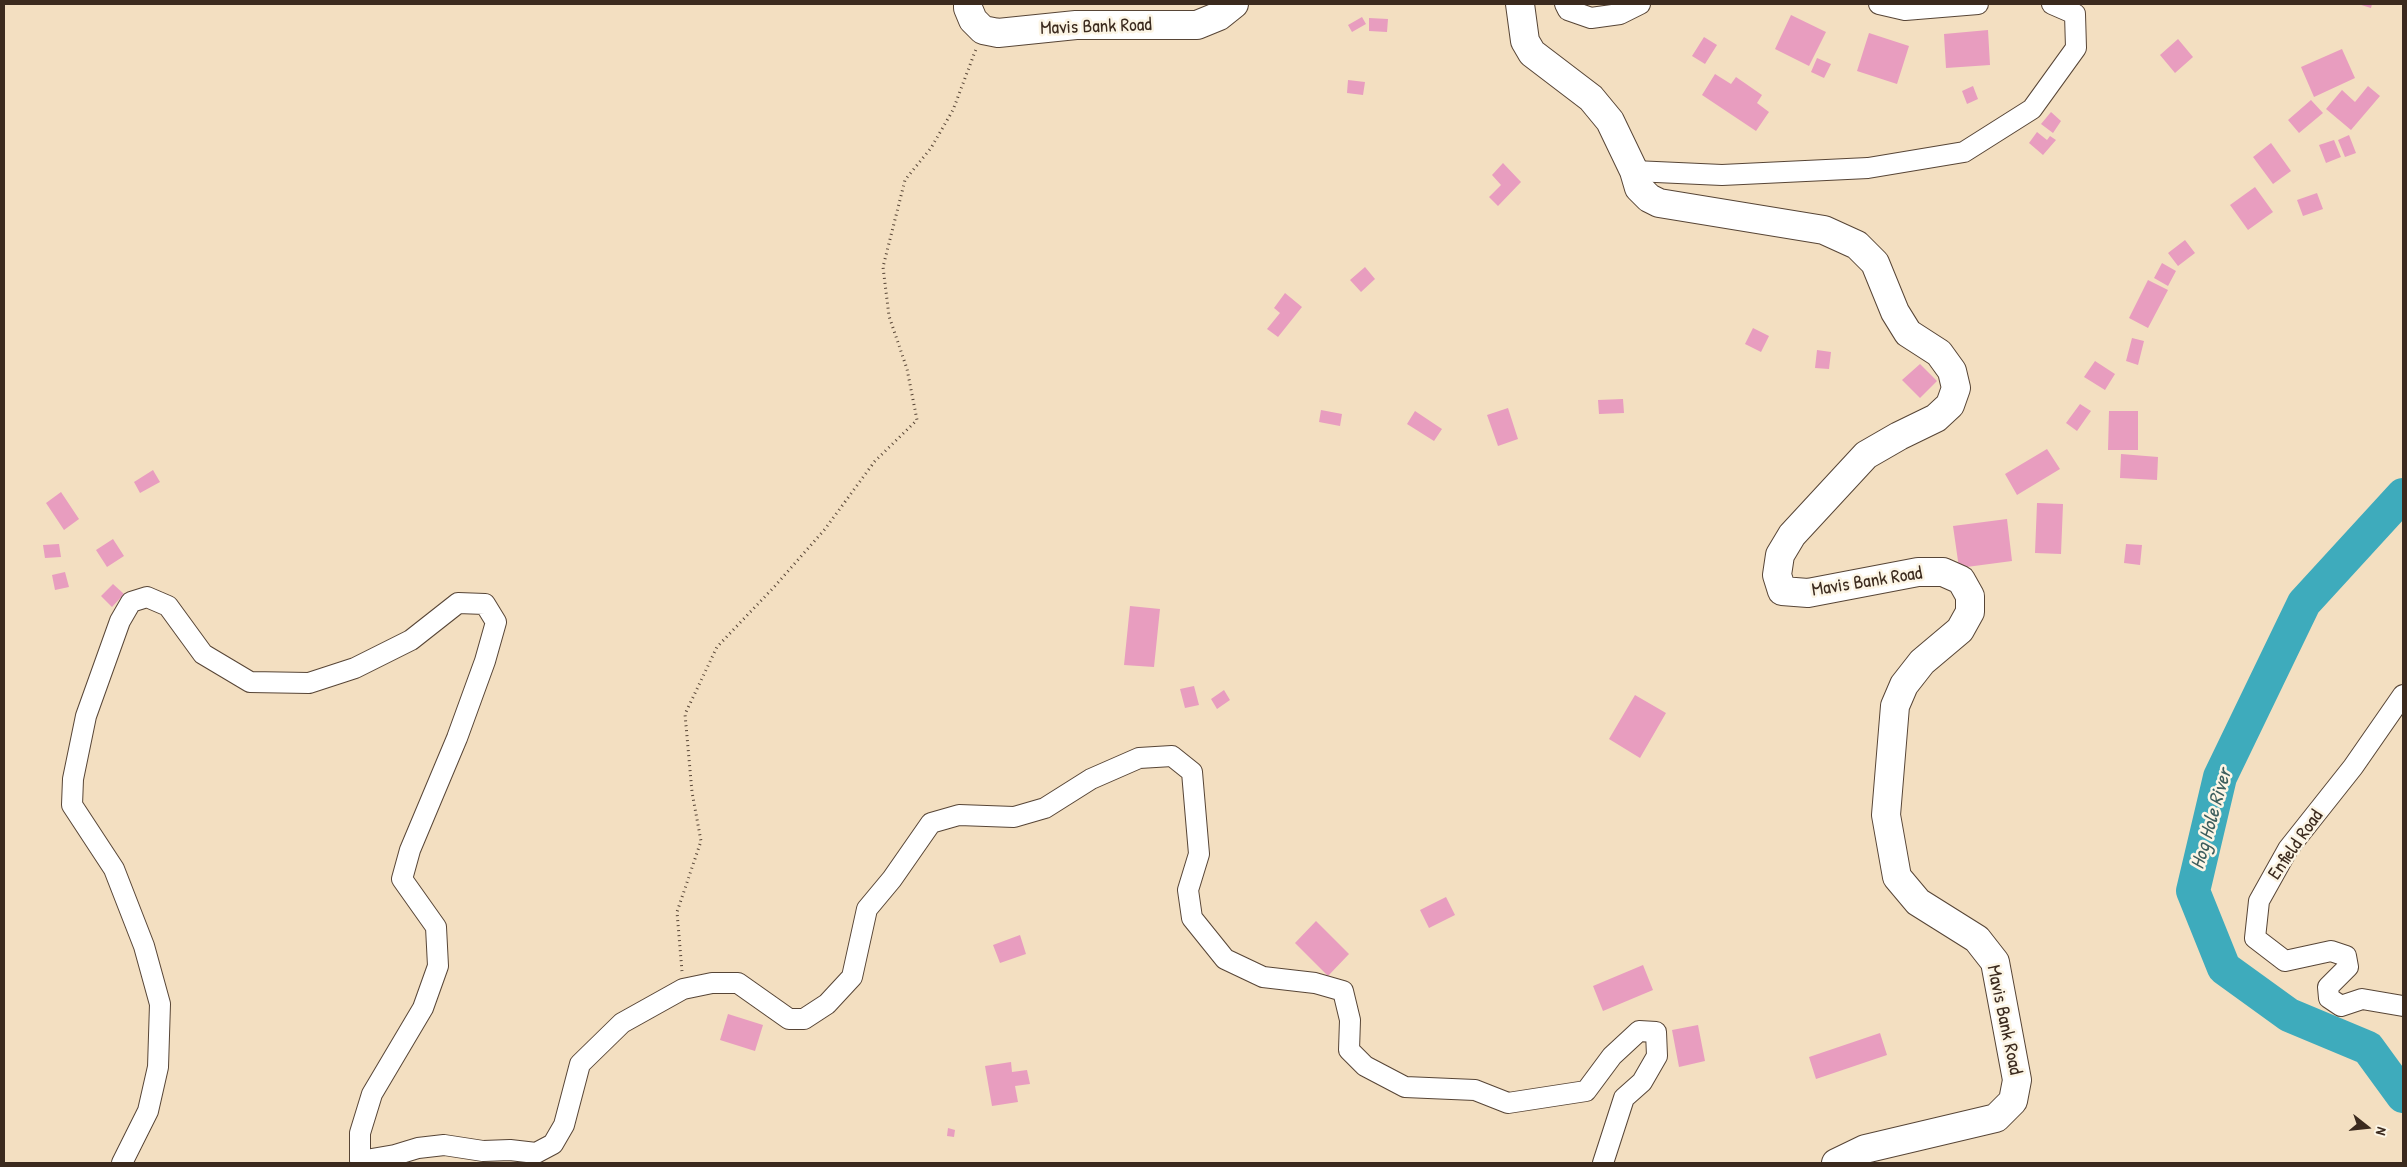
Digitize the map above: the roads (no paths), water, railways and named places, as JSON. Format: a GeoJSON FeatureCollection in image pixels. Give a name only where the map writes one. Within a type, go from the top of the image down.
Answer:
{"type":"FeatureCollection","features":[{"type":"Feature","properties":{"kind":"street","name":"Mavis Bank Road"},"geometry":{"type":"LineString","coordinates":[[968,4],[973,20],[983,30],[998,33],[1076,25],[1197,25],[1219,16],[1234,4]]}},
{"type":"Feature","properties":{"kind":"street","name":"Mavis Bank Road"},"geometry":{"type":"LineString","coordinates":[[1520,4],[1525,41],[1532,53],[1591,98],[1610,121],[1640,188],[1648,198],[1659,203],[1824,230],[1857,245],[1875,263],[1895,312],[1908,333],[1939,353],[1952,371],[1956,388],[1950,404],[1936,418],[1899,436],[1866,456],[1792,535],[1780,555],[1777,575],[1782,591],[1808,594],[1918,572],[1943,572],[1961,580],[1970,596],[1970,612],[1960,630],[1922,662],[1904,685],[1895,706],[1886,815],[1897,877],[1918,902],[1977,939],[1995,962],[2017,1080],[2013,1101],[1996,1118],[1865,1149],[1836,1163]]}},
{"type":"Feature","properties":{"kind":"street"},"geometry":{"type":"LineString","coordinates":[[1565,4],[1568,10],[1590,18],[1620,14],[1640,4]]}},
{"type":"Feature","properties":{"kind":"street"},"geometry":{"type":"LineString","coordinates":[[1879,4],[1905,10],[1978,4]]}},
{"type":"Feature","properties":{"kind":"street"},"geometry":{"type":"LineString","coordinates":[[1634,171],[1722,175],[1868,168],[1964,152],[2032,109],[2076,48],[2075,14],[2052,4]]}},
{"type":"Feature","properties":{"kind":"street"},"geometry":{"type":"LineString","coordinates":[[122,1163],[148,1111],[158,1067],[160,1004],[144,946],[114,869],[72,805],[73,779],[86,716],[120,621],[131,602],[147,597],[168,606],[203,654],[250,682],[310,683],[355,668],[411,640],[458,603],[485,604],[496,622],[485,661],[410,850],[402,879],[436,927],[438,966],[423,1008],[372,1094],[360,1133],[359,1162],[395,1155],[418,1148],[444,1145],[483,1151],[510,1150],[536,1153],[553,1144],[564,1124],[580,1064],[622,1023],[683,989],[712,983],[738,983],[790,1019],[804,1019],[827,1004],[852,977],[867,909],[892,879],[932,823],[959,815],[1014,817],[1045,808],[1090,778],[1140,758],[1172,756],[1192,772],[1199,854],[1188,890],[1192,918],[1225,958],[1263,977],[1315,983],[1342,991],[1350,1020],[1349,1050],[1364,1066],[1405,1087],[1475,1090],[1508,1103],[1586,1091],[1612,1056],[1639,1031],[1656,1032],[1657,1056],[1642,1082],[1624,1098],[1603,1163]]}},
{"type":"Feature","properties":{"kind":"street","name":"Enfield Road"},"geometry":{"type":"LineString","coordinates":[[2403,695],[2353,768],[2288,849],[2259,901],[2255,938],[2285,961],[2331,952],[2346,956],[2348,967],[2328,987],[2330,998],[2341,1006],[2362,999],[2403,1006]]}},
{"type":"Feature","properties":{"kind":"waterway","name":"Hog Hole River"},"geometry":{"type":"LineString","coordinates":[[2403,495],[2304,603],[2220,777],[2193,891],[2224,968],[2289,1015],[2368,1048],[2403,1096]]}}]}
